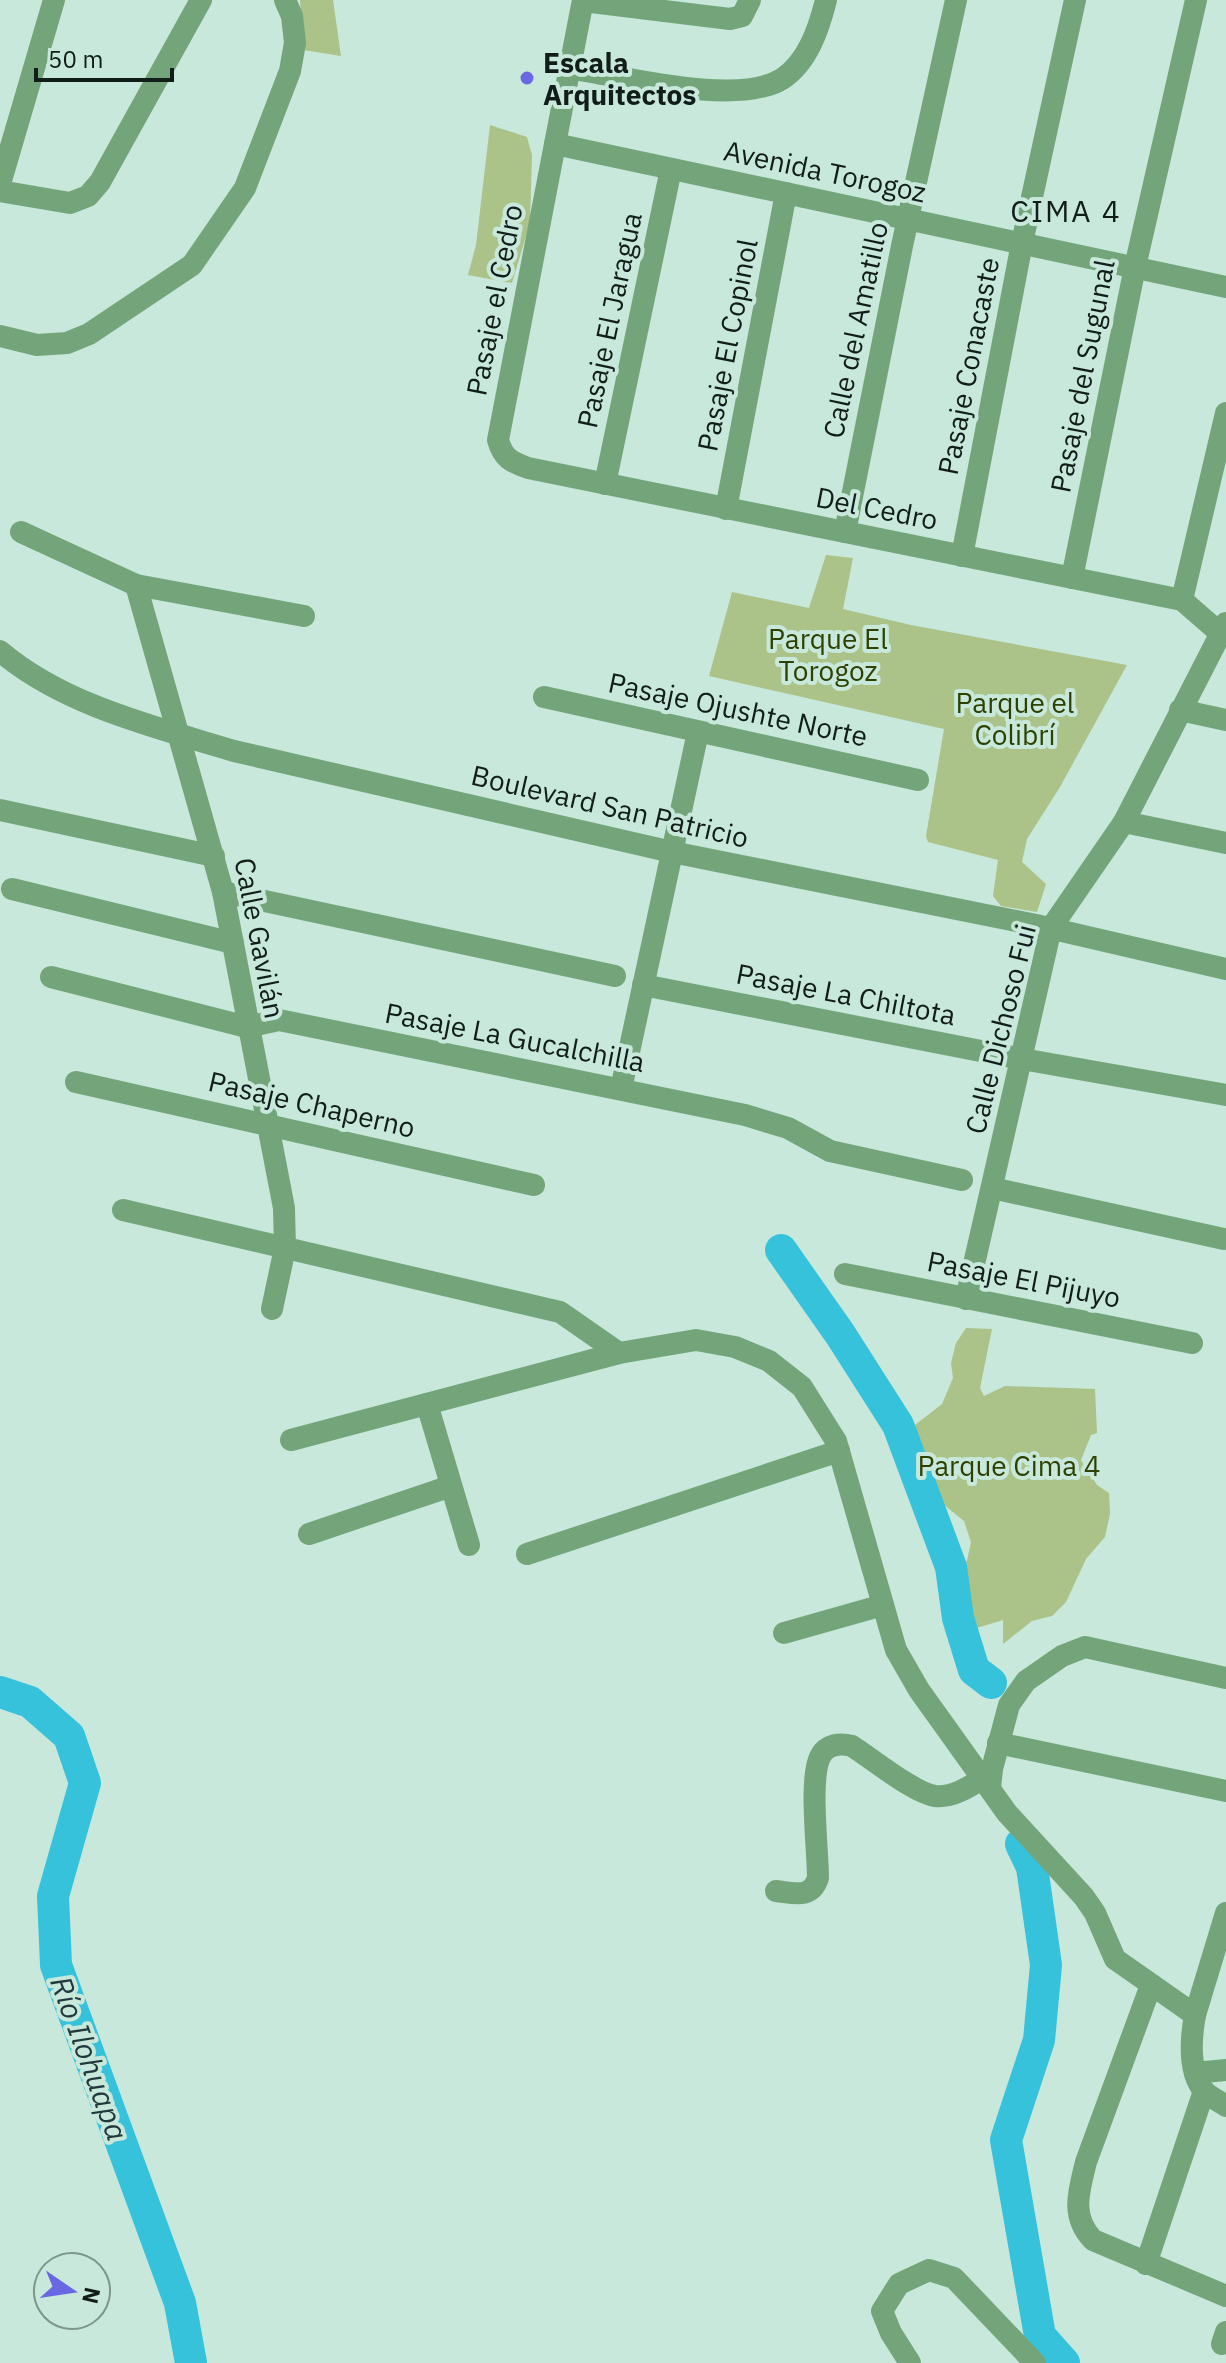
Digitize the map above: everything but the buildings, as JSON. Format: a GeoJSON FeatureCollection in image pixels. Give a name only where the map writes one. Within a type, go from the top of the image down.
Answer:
{"type":"FeatureCollection","features":[{"type":"Feature","properties":{"kind":"street"},"geometry":{"type":"LineString","coordinates":[[0,184],[54,0]]}},
{"type":"Feature","properties":{"kind":"street"},"geometry":{"type":"LineString","coordinates":[[0,191],[70,203],[88,196],[100,182],[201,0]]}},
{"type":"Feature","properties":{"kind":"street"},"geometry":{"type":"LineString","coordinates":[[0,336],[37,345],[67,343],[89,334],[192,265],[245,188],[290,71],[295,43],[292,16],[285,0]]}},
{"type":"Feature","properties":{"kind":"street"},"geometry":{"type":"LineString","coordinates":[[555,144],[583,0],[730,19],[742,16],[750,0]]}},
{"type":"Feature","properties":{"kind":"street"},"geometry":{"type":"LineString","coordinates":[[569,68],[721,92],[757,86],[781,79],[807,53],[826,0]]}},
{"type":"Feature","properties":{"kind":"street","name":"Calle del Amatillo"},"geometry":{"type":"LineString","coordinates":[[845,532],[956,0]]}},
{"type":"Feature","properties":{"kind":"street","name":"Pasaje Conacaste"},"geometry":{"type":"LineString","coordinates":[[962,556],[1022,243],[1075,0]]}},
{"type":"Feature","properties":{"kind":"street","name":"Pasaje del Sugunal"},"geometry":{"type":"LineString","coordinates":[[1072,578],[1135,267],[1196,0]]}},
{"type":"Feature","properties":{"kind":"street","name":"Avenida Torogoz"},"geometry":{"type":"LineString","coordinates":[[555,144],[1226,287]]}},
{"type":"Feature","properties":{"kind":"street","name":"Pasaje el Cedro"},"geometry":{"type":"LineString","coordinates":[[511,462],[501,453],[498,440],[555,144]]}},
{"type":"Feature","properties":{"kind":"street","name":"Pasaje El Jaragua"},"geometry":{"type":"LineString","coordinates":[[605,484],[671,169]]}},
{"type":"Feature","properties":{"kind":"street","name":"Pasaje El Copinol"},"geometry":{"type":"LineString","coordinates":[[726,509],[786,193]]}},
{"type":"Feature","properties":{"kind":"street"},"geometry":{"type":"LineString","coordinates":[[1182,600],[1226,413]]}},
{"type":"Feature","properties":{"kind":"street","name":"Del Cedro"},"geometry":{"type":"LineString","coordinates":[[511,462],[726,509],[1182,600],[1223,628]]}},
{"type":"Feature","properties":{"kind":"street"},"geometry":{"type":"LineString","coordinates":[[21,532],[136,585],[304,616]]}},
{"type":"Feature","properties":{"kind":"street","name":"Calle Gavilán"},"geometry":{"type":"LineString","coordinates":[[136,585],[223,892],[284,1208],[285,1248],[272,1309]]}},
{"type":"Feature","properties":{"kind":"street","name":"Calle Dichoso Fui"},"geometry":{"type":"LineString","coordinates":[[966,1299],[1051,928],[1124,822],[1223,628]]}},
{"type":"Feature","properties":{"kind":"street","name":"Boulevard San Patricio"},"geometry":{"type":"LineString","coordinates":[[0,651],[24,671],[62,693],[178,734],[249,754],[672,852],[1051,928],[1226,969]]}},
{"type":"Feature","properties":{"kind":"street","name":"Pasaje Ojushte Norte"},"geometry":{"type":"LineString","coordinates":[[544,697],[918,780]]}},
{"type":"Feature","properties":{"kind":"street"},"geometry":{"type":"LineString","coordinates":[[1180,710],[1226,720]]}},
{"type":"Feature","properties":{"kind":"street"},"geometry":{"type":"LineString","coordinates":[[621,1089],[698,732]]}},
{"type":"Feature","properties":{"kind":"street"},"geometry":{"type":"LineString","coordinates":[[0,810],[214,856]]}},
{"type":"Feature","properties":{"kind":"street"},"geometry":{"type":"LineString","coordinates":[[1124,822],[1226,843]]}},
{"type":"Feature","properties":{"kind":"street"},"geometry":{"type":"LineString","coordinates":[[12,889],[233,943]]}},
{"type":"Feature","properties":{"kind":"street"},"geometry":{"type":"LineString","coordinates":[[223,892],[615,976]]}},
{"type":"Feature","properties":{"kind":"street","name":"Pasaje La Gucalchilla"},"geometry":{"type":"LineString","coordinates":[[51,977],[247,1027],[279,1020],[745,1115],[788,1128],[830,1151],[962,1180]]}},
{"type":"Feature","properties":{"kind":"street","name":"Pasaje La Chiltota"},"geometry":{"type":"LineString","coordinates":[[643,985],[1022,1059],[1226,1095]]}},
{"type":"Feature","properties":{"kind":"street","name":"Pasaje Chaperno"},"geometry":{"type":"LineString","coordinates":[[76,1082],[534,1185]]}},
{"type":"Feature","properties":{"kind":"street"},"geometry":{"type":"LineString","coordinates":[[992,1188],[1224,1239]]}},
{"type":"Feature","properties":{"kind":"street"},"geometry":{"type":"LineString","coordinates":[[123,1210],[560,1312],[619,1353]]}},
{"type":"Feature","properties":{"kind":"street","name":"Pasaje El Pijuyo"},"geometry":{"type":"LineString","coordinates":[[845,1274],[1192,1343]]}},
{"type":"Feature","properties":{"kind":"street"},"geometry":{"type":"LineString","coordinates":[[291,1440],[619,1353],[696,1340],[735,1347],[769,1361],[802,1387],[836,1441],[896,1650],[919,1690],[1007,1813],[1084,1897],[1095,1913],[1115,1959],[1195,2015]]}},
{"type":"Feature","properties":{"kind":"street"},"geometry":{"type":"LineString","coordinates":[[427,1404],[469,1545]]}},
{"type":"Feature","properties":{"kind":"street"},"geometry":{"type":"LineString","coordinates":[[527,1554],[839,1451]]}},
{"type":"Feature","properties":{"kind":"street"},"geometry":{"type":"LineString","coordinates":[[309,1534],[451,1486]]}},
{"type":"Feature","properties":{"kind":"street"},"geometry":{"type":"LineString","coordinates":[[784,1633],[883,1605]]}},
{"type":"Feature","properties":{"kind":"street"},"geometry":{"type":"LineString","coordinates":[[986,1783],[1009,1705],[1026,1681],[1062,1656],[1085,1647],[1226,1678]]}},
{"type":"Feature","properties":{"kind":"street"},"geometry":{"type":"LineString","coordinates":[[776,1891],[801,1894],[810,1893],[815,1887],[818,1878],[816,1775],[820,1755],[831,1746],[840,1743],[852,1746],[918,1790],[935,1796],[986,1783]]}},
{"type":"Feature","properties":{"kind":"street"},"geometry":{"type":"LineString","coordinates":[[998,1743],[1226,1791]]}},
{"type":"Feature","properties":{"kind":"street"},"geometry":{"type":"LineString","coordinates":[[1146,2264],[1200,2082],[1191,2034],[1226,1913]]}},
{"type":"Feature","properties":{"kind":"street"},"geometry":{"type":"LineString","coordinates":[[1151,1985],[1086,2162],[1078,2209],[1081,2228],[1093,2240],[1226,2296]]}},
{"type":"Feature","properties":{"kind":"street"},"geometry":{"type":"LineString","coordinates":[[1200,2082],[1226,2070]]}},
{"type":"Feature","properties":{"kind":"street"},"geometry":{"type":"LineString","coordinates":[[1200,2082],[1226,2106]]}},
{"type":"Feature","properties":{"kind":"street"},"geometry":{"type":"LineString","coordinates":[[910,2363],[891,2333],[882,2311],[899,2284],[929,2270],[954,2278],[1035,2363]]}},
{"type":"Feature","properties":{"kind":"green space"},"geometry":{"type":"Polygon","coordinates":[[[300,0],[333,0],[341,56],[297,49],[302,25],[300,0]]]}},
{"type":"Feature","properties":{"kind":"green space"},"geometry":{"type":"Polygon","coordinates":[[[490,125],[527,137],[532,155],[530,223],[512,283],[468,275],[476,245],[490,125]]]}},
{"type":"Feature","properties":{"kind":"green space","name":"Parque el Colibrí"},"geometry":{"type":"Polygon","coordinates":[[[826,555],[853,558],[843,609],[911,625],[1127,665],[1060,787],[1027,839],[1022,862],[1046,884],[1037,912],[1001,906],[993,896],[998,860],[928,842],[926,836],[944,729],[709,676],[732,592],[809,608],[826,555]]]}},
{"type":"Feature","properties":{"kind":"green space","name":"Parque Cima 4"},"geometry":{"type":"Polygon","coordinates":[[[966,1328],[992,1329],[980,1388],[984,1396],[1005,1386],[1095,1389],[1097,1433],[1091,1435],[1081,1460],[1097,1485],[1109,1493],[1110,1514],[1105,1537],[1086,1559],[1066,1602],[1052,1616],[1032,1621],[1003,1644],[1003,1620],[960,1633],[955,1602],[965,1599],[951,1567],[967,1561],[971,1542],[964,1521],[943,1504],[926,1470],[915,1425],[942,1404],[953,1378],[951,1363],[956,1343],[966,1328]]]}},
{"type":"Feature","properties":{"kind":"waterway"},"geometry":{"type":"LineString","coordinates":[[781,1250],[898,1425],[951,1567],[958,1618],[974,1670],[991,1683]]}},
{"type":"Feature","properties":{"kind":"waterway","name":"Río Ilohuapa"},"geometry":{"type":"LineString","coordinates":[[0,1692],[30,1702],[69,1736],[85,1783],[53,1896],[56,1965],[180,2303],[191,2363]]}},
{"type":"Feature","properties":{"kind":"waterway"},"geometry":{"type":"LineString","coordinates":[[1021,1844],[1032,1867],[1046,1965],[1039,2040],[1006,2140],[1040,2336],[1064,2363]]}},
{"type":"Feature","properties":{"kind":"place","name":"Escala Arquitectos"},"geometry":{"type":"Point","coordinates":[527,78]}},
{"type":"Feature","properties":{"kind":"district","name":"CIMA 4"},"geometry":{"type":"Point","coordinates":[1066,210]}},
{"type":"Feature","properties":{"kind":"park label","name":"Parque El Torogoz"},"geometry":{"type":"Point","coordinates":[828,654]}}]}
